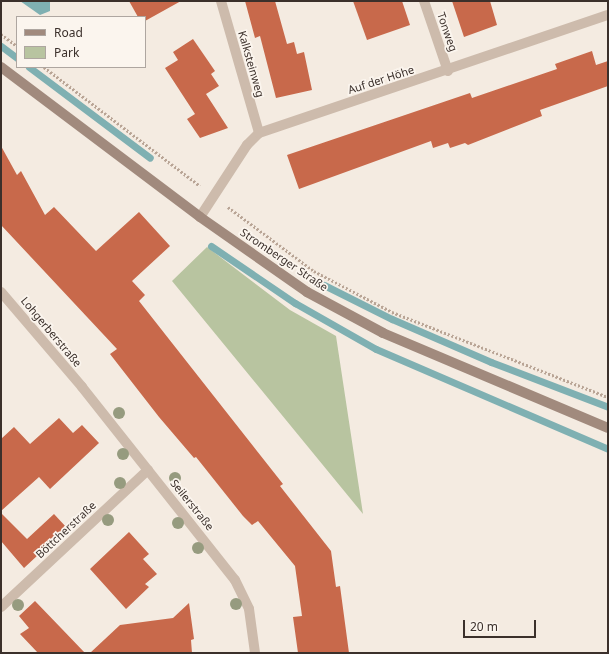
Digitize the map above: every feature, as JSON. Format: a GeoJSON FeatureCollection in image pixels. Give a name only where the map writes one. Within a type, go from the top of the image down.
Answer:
{"type":"FeatureCollection","features":[{"type":"Feature","properties":{"kind":"main road","name":"Stromberger Straße"},"geometry":{"type":"LineString","coordinates":[[1,67],[200,217],[306,292],[383,333],[608,428]]}},
{"type":"Feature","properties":{"kind":"street","name":"Kalksteinweg"},"geometry":{"type":"LineString","coordinates":[[221,1],[259,133]]}},
{"type":"Feature","properties":{"kind":"street","name":"Tonweg"},"geometry":{"type":"LineString","coordinates":[[424,1],[448,71]]}},
{"type":"Feature","properties":{"kind":"street","name":"Auf der Höhe"},"geometry":{"type":"LineString","coordinates":[[200,217],[247,145],[259,133],[448,71],[608,15]]}},
{"type":"Feature","properties":{"kind":"street","name":"Lohgerberstraße"},"geometry":{"type":"LineString","coordinates":[[1,292],[82,387]]}},
{"type":"Feature","properties":{"kind":"street","name":"Seilerstraße"},"geometry":{"type":"LineString","coordinates":[[82,387],[235,580],[249,609],[255,653]]}},
{"type":"Feature","properties":{"kind":"street","name":"Böttcherstraße"},"geometry":{"type":"LineString","coordinates":[[1,608],[148,470]]}},
{"type":"Feature","properties":{"kind":"path"},"geometry":{"type":"LineString","coordinates":[[1,34],[16,45]]}},
{"type":"Feature","properties":{"kind":"path"},"geometry":{"type":"LineString","coordinates":[[45,68],[214,197],[314,271],[392,312],[608,397]]}},
{"type":"Feature","properties":{"kind":"green space"},"geometry":{"type":"Polygon","coordinates":[[[207,247],[290,310],[336,336],[363,514],[172,281],[207,247]]]}},
{"type":"Feature","properties":{"kind":"water"},"geometry":{"type":"Polygon","coordinates":[[[20,1],[50,1],[50,11],[40,15],[20,1]]]}},
{"type":"Feature","properties":{"kind":"building"},"geometry":{"type":"Polygon","coordinates":[[[129,1],[181,1],[146,20],[146,16],[137,16],[129,1]]]}},
{"type":"Feature","properties":{"kind":"building"},"geometry":{"type":"Polygon","coordinates":[[[245,1],[275,1],[287,44],[294,42],[297,54],[304,52],[312,90],[276,98],[260,36],[255,38],[245,1]]]}},
{"type":"Feature","properties":{"kind":"building"},"geometry":{"type":"Polygon","coordinates":[[[353,1],[402,1],[410,25],[367,40],[353,1]]]}},
{"type":"Feature","properties":{"kind":"building"},"geometry":{"type":"Polygon","coordinates":[[[452,1],[490,1],[497,25],[464,37],[452,1]]]}},
{"type":"Feature","properties":{"kind":"building"},"geometry":{"type":"Polygon","coordinates":[[[193,39],[215,71],[211,74],[219,86],[206,94],[228,128],[200,138],[187,119],[195,114],[165,68],[178,60],[173,52],[193,39]]]}},
{"type":"Feature","properties":{"kind":"building"},"geometry":{"type":"Polygon","coordinates":[[[592,51],[596,65],[608,61],[608,86],[540,110],[542,116],[468,145],[465,143],[450,148],[448,143],[433,148],[431,141],[299,189],[287,155],[470,93],[472,98],[557,69],[555,64],[592,51]]]}},
{"type":"Feature","properties":{"kind":"building"},"geometry":{"type":"Polygon","coordinates":[[[1,146],[17,175],[21,171],[45,215],[54,207],[96,251],[139,212],[170,246],[132,281],[145,295],[139,301],[283,484],[280,486],[331,551],[336,587],[340,586],[349,653],[298,653],[293,617],[302,616],[295,566],[258,521],[252,525],[243,516],[196,457],[194,458],[159,417],[110,354],[117,349],[1,225],[1,146]]]}},
{"type":"Feature","properties":{"kind":"building"},"geometry":{"type":"Polygon","coordinates":[[[59,418],[73,433],[82,425],[99,443],[50,489],[39,477],[1,511],[1,439],[14,427],[30,444],[59,418]]]}},
{"type":"Feature","properties":{"kind":"building"},"geometry":{"type":"Polygon","coordinates":[[[1,513],[27,539],[54,514],[67,528],[24,568],[1,541],[1,513]]]}},
{"type":"Feature","properties":{"kind":"building"},"geometry":{"type":"Polygon","coordinates":[[[129,532],[149,554],[143,559],[157,574],[145,584],[149,587],[126,609],[90,569],[129,532]]]}},
{"type":"Feature","properties":{"kind":"building"},"geometry":{"type":"Polygon","coordinates":[[[35,601],[85,653],[38,653],[20,634],[29,628],[19,616],[35,601]]]}},
{"type":"Feature","properties":{"kind":"building"},"geometry":{"type":"Polygon","coordinates":[[[189,603],[194,639],[191,640],[192,653],[90,653],[120,625],[173,618],[189,603]]]}},
{"type":"Feature","properties":{"kind":"waterway"},"geometry":{"type":"LineString","coordinates":[[1,46],[16,57]]}},
{"type":"Feature","properties":{"kind":"waterway"},"geometry":{"type":"LineString","coordinates":[[30,68],[150,158]]}},
{"type":"Feature","properties":{"kind":"waterway"},"geometry":{"type":"LineString","coordinates":[[211,246],[295,303],[376,349],[608,449]]}},
{"type":"Feature","properties":{"kind":"waterway"},"geometry":{"type":"LineString","coordinates":[[324,285],[392,319],[491,362],[608,407]]}}]}
